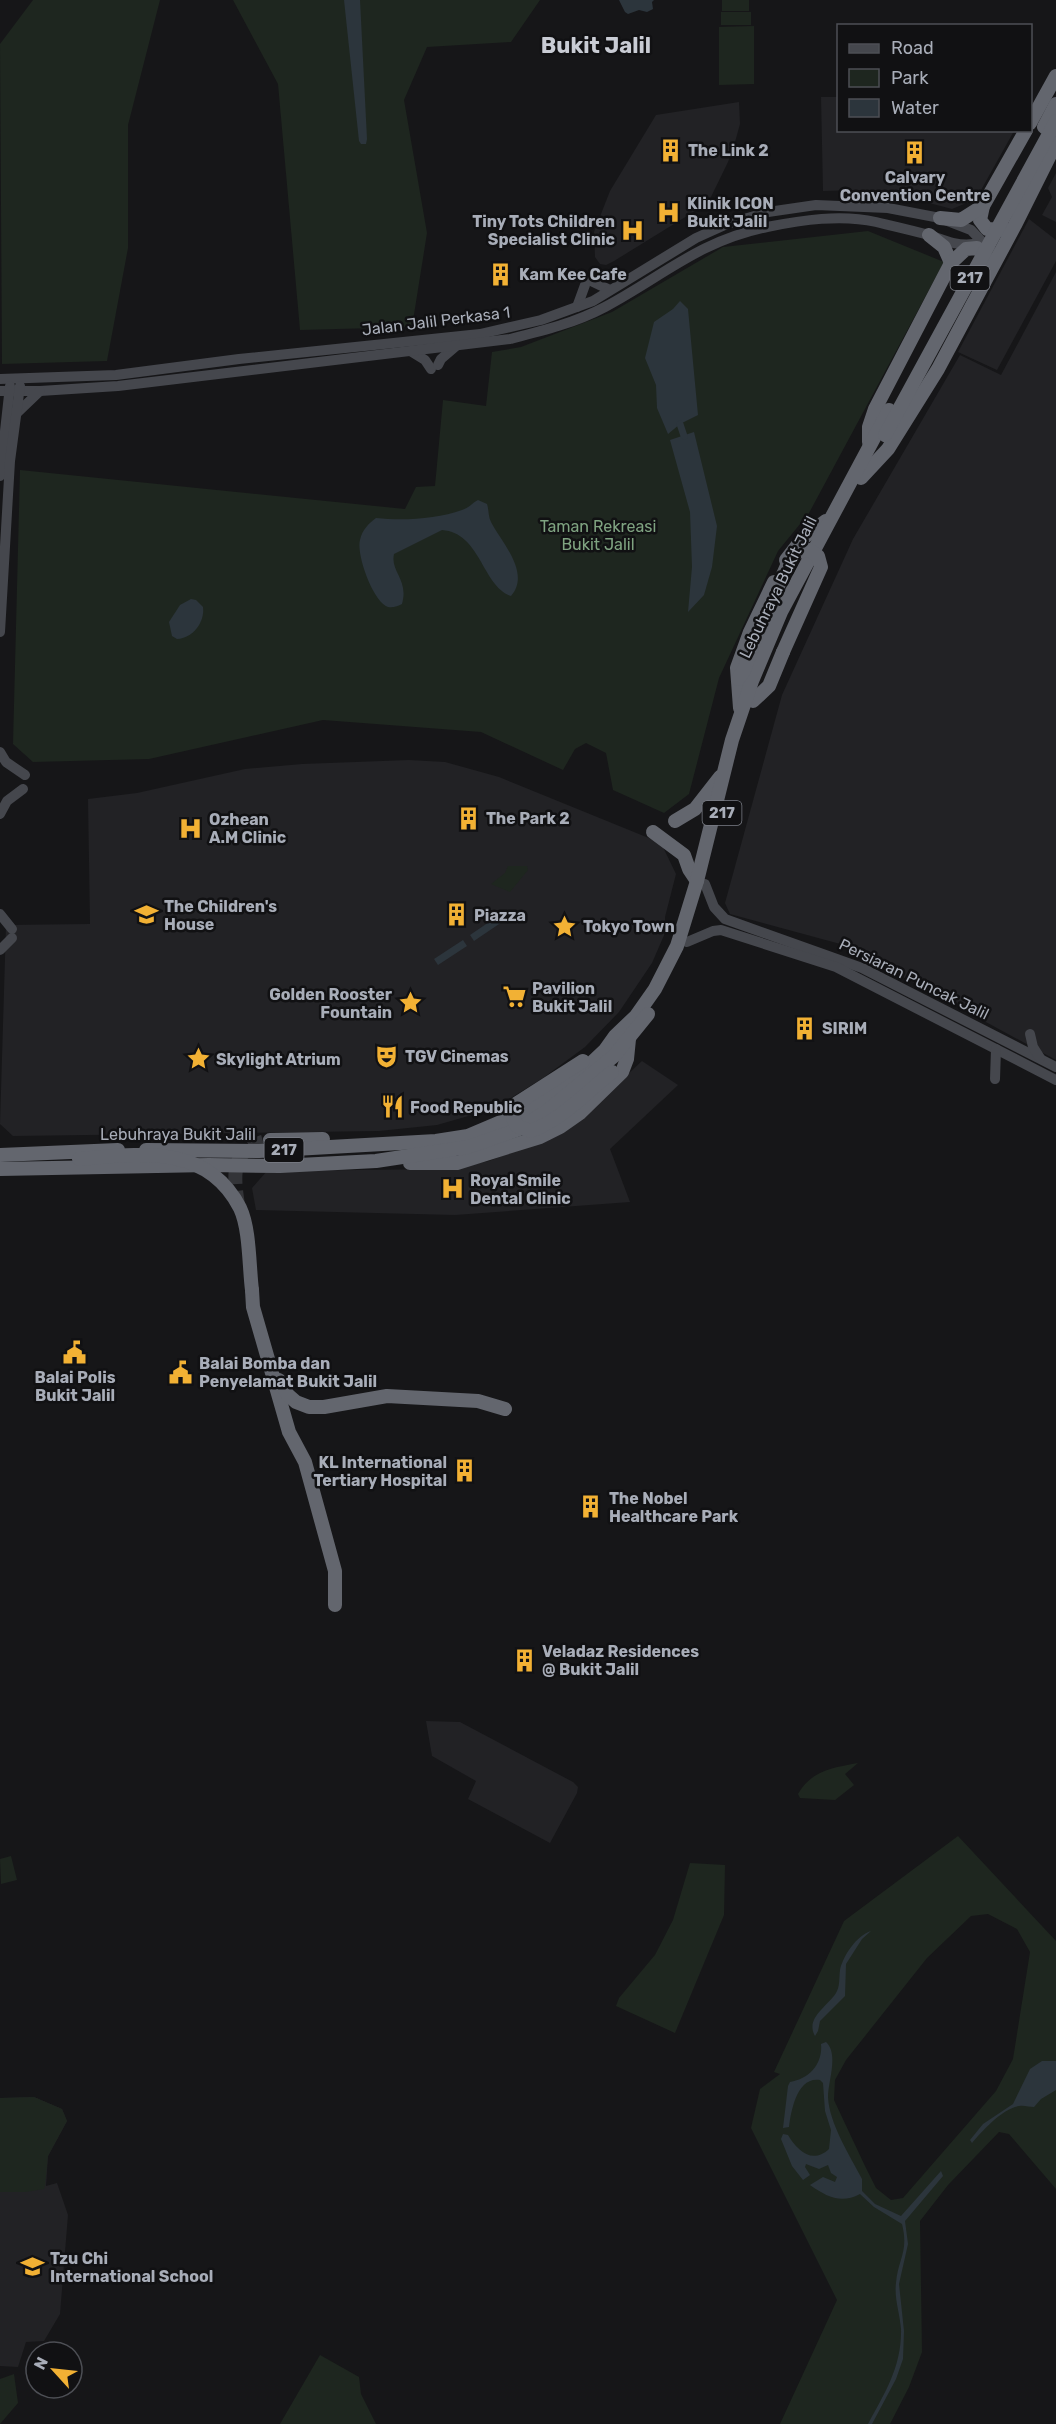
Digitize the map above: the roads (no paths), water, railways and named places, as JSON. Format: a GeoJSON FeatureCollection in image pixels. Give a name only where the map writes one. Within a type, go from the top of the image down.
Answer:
{"type":"FeatureCollection","features":[{"type":"Feature","properties":{"kind":"highway"},"geometry":{"type":"LineString","coordinates":[[1032,119],[1056,76]]}},
{"type":"Feature","properties":{"kind":"highway","name":"Lebuhraya Bukit Jalil"},"geometry":{"type":"LineString","coordinates":[[0,1155],[24,1152],[145,1150],[259,1152],[436,1141],[468,1136],[524,1112],[552,1095],[646,1017],[670,979],[687,942],[723,773],[740,712],[773,629],[830,518],[1056,104]]}},
{"type":"Feature","properties":{"kind":"highway","name":"Lebuhraya Bukit Jalil"},"geometry":{"type":"LineString","coordinates":[[0,1169],[280,1166],[376,1161],[468,1147],[517,1130],[546,1112],[593,1075],[636,1016],[677,946],[701,883],[753,700],[788,616],[1056,121]]}},
{"type":"Feature","properties":{"kind":"highway"},"geometry":{"type":"LineString","coordinates":[[1015,225],[1000,231],[987,229],[980,220],[983,206],[1025,132]]}},
{"type":"Feature","properties":{"kind":"highway"},"geometry":{"type":"LineString","coordinates":[[861,478],[888,449],[938,369],[1006,243],[1056,143]]}},
{"type":"Feature","properties":{"kind":"highway"},"geometry":{"type":"LineString","coordinates":[[940,218],[961,220],[983,206]]}},
{"type":"Feature","properties":{"kind":"highway"},"geometry":{"type":"LineString","coordinates":[[929,235],[944,248],[951,263]]}},
{"type":"Feature","properties":{"kind":"highway"},"geometry":{"type":"LineString","coordinates":[[869,447],[869,427],[875,409],[951,263],[966,249],[977,248],[985,256],[991,269]]}},
{"type":"Feature","properties":{"kind":"highway"},"geometry":{"type":"LineString","coordinates":[[740,712],[737,668],[742,651],[778,573],[803,538],[830,518]]}},
{"type":"Feature","properties":{"kind":"highway"},"geometry":{"type":"LineString","coordinates":[[738,679],[744,670],[789,561],[797,552],[809,550],[818,556],[821,567],[769,686],[753,700]]}},
{"type":"Feature","properties":{"kind":"highway"},"geometry":{"type":"LineString","coordinates":[[675,821],[695,809],[723,773]]}},
{"type":"Feature","properties":{"kind":"highway"},"geometry":{"type":"LineString","coordinates":[[653,832],[684,855],[689,869],[701,883]]}},
{"type":"Feature","properties":{"kind":"highway"},"geometry":{"type":"LineString","coordinates":[[622,1037],[621,1059],[612,1072],[546,1124],[530,1131],[518,1126],[513,1119],[516,1104],[622,1037]]}},
{"type":"Feature","properties":{"kind":"highway"},"geometry":{"type":"LineString","coordinates":[[376,1161],[457,1163],[540,1137],[580,1113],[614,1083],[627,1059],[622,1037]]}},
{"type":"Feature","properties":{"kind":"highway"},"geometry":{"type":"LineString","coordinates":[[270,1140],[421,1137],[436,1141]]}},
{"type":"Feature","properties":{"kind":"highway"},"geometry":{"type":"LineString","coordinates":[[0,1160],[150,1155],[175,1157],[191,1162],[214,1175],[224,1185],[242,1215],[254,1307],[289,1431],[305,1462],[335,1571],[335,1605]]}},
{"type":"Feature","properties":{"kind":"highway"},"geometry":{"type":"LineString","coordinates":[[270,1366],[288,1395],[296,1402],[309,1407],[324,1407],[387,1396],[478,1401],[505,1409]]}},
{"type":"Feature","properties":{"kind":"main road","name":"Jalan Jalil Perkasa 1"},"geometry":{"type":"LineString","coordinates":[[10,385],[480,334],[541,320],[597,300],[703,235],[738,221],[768,212],[816,205],[888,208],[940,218],[978,234],[994,254],[991,269]]}},
{"type":"Feature","properties":{"kind":"main road","name":"Jalan Jalil Perkasa 1"},"geometry":{"type":"LineString","coordinates":[[10,385],[40,391],[118,386],[510,339],[549,330],[587,315],[614,302],[710,244],[735,234],[769,226],[850,218],[929,235],[956,245],[1006,243]]}},
{"type":"Feature","properties":{"kind":"main road"},"geometry":{"type":"LineString","coordinates":[[956,245],[965,235],[962,227]]}},
{"type":"Feature","properties":{"kind":"main road"},"geometry":{"type":"LineString","coordinates":[[577,307],[587,283],[610,290]]}},
{"type":"Feature","properties":{"kind":"main road"},"geometry":{"type":"LineString","coordinates":[[587,315],[597,300],[614,302]]}},
{"type":"Feature","properties":{"kind":"main road"},"geometry":{"type":"LineString","coordinates":[[417,340],[436,348],[469,340],[480,334]]}},
{"type":"Feature","properties":{"kind":"main road"},"geometry":{"type":"LineString","coordinates":[[412,352],[434,367],[455,347]]}},
{"type":"Feature","properties":{"kind":"main road"},"geometry":{"type":"LineString","coordinates":[[0,632],[2,483],[10,385]]}},
{"type":"Feature","properties":{"kind":"main road"},"geometry":{"type":"LineString","coordinates":[[8,408],[40,391]]}},
{"type":"Feature","properties":{"kind":"main road"},"geometry":{"type":"LineString","coordinates":[[0,752],[6,762],[25,775]]}},
{"type":"Feature","properties":{"kind":"main road"},"geometry":{"type":"LineString","coordinates":[[0,814],[7,801],[24,789]]}},
{"type":"Feature","properties":{"kind":"main road","name":"Persiaran Puncak Jalil"},"geometry":{"type":"LineString","coordinates":[[701,883],[714,907],[725,919],[862,968],[1056,1067]]}},
{"type":"Feature","properties":{"kind":"main road"},"geometry":{"type":"LineString","coordinates":[[0,914],[12,933],[0,950]]}},
{"type":"Feature","properties":{"kind":"main road","name":"Persiaran Puncak Jalil"},"geometry":{"type":"LineString","coordinates":[[687,942],[721,930],[836,967],[1056,1080]]}},
{"type":"Feature","properties":{"kind":"main road"},"geometry":{"type":"LineString","coordinates":[[1030,1034],[1033,1047],[1041,1060]]}},
{"type":"Feature","properties":{"kind":"main road"},"geometry":{"type":"LineString","coordinates":[[995,1079],[996,1049]]}},
{"type":"Feature","properties":{"kind":"main road"},"geometry":{"type":"LineString","coordinates":[[0,1146],[24,1152]]}},
{"type":"Feature","properties":{"kind":"water"},"geometry":{"type":"Polygon","coordinates":[[[344,0],[360,0],[366,144],[361,144],[359,141],[344,0]]]}},
{"type":"Feature","properties":{"kind":"water"},"geometry":{"type":"Polygon","coordinates":[[[619,0],[654,0],[653,9],[628,14],[619,0]]]}},
{"type":"Feature","properties":{"kind":"water"},"geometry":{"type":"Polygon","coordinates":[[[680,301],[688,309],[698,415],[680,424],[668,434],[657,408],[656,385],[645,358],[654,322],[673,309],[680,301]]]}},
{"type":"Feature","properties":{"kind":"water"},"geometry":{"type":"Polygon","coordinates":[[[694,432],[717,526],[712,567],[704,595],[688,612],[692,567],[690,512],[670,440],[694,432]]]}},
{"type":"Feature","properties":{"kind":"water"},"geometry":{"type":"Polygon","coordinates":[[[478,500],[487,504],[489,518],[513,558],[518,578],[511,596],[493,582],[465,540],[455,533],[442,530],[394,554],[393,560],[403,588],[402,604],[388,607],[382,603],[371,587],[359,547],[362,533],[368,525],[376,518],[408,519],[452,513],[478,500]]]}},
{"type":"Feature","properties":{"kind":"water"},"geometry":{"type":"Polygon","coordinates":[[[191,599],[196,600],[203,607],[202,618],[193,632],[177,639],[172,636],[169,622],[180,605],[191,599]]]}},
{"type":"Feature","properties":{"kind":"water"},"geometry":{"type":"Polygon","coordinates":[[[498,916],[502,922],[474,941],[470,935],[498,916]]]}},
{"type":"Feature","properties":{"kind":"water"},"geometry":{"type":"Polygon","coordinates":[[[463,940],[467,946],[438,965],[434,959],[463,940]]]}},
{"type":"Feature","properties":{"kind":"water"},"geometry":{"type":"Polygon","coordinates":[[[871,1931],[862,1939],[846,1964],[845,1996],[820,2021],[815,2036],[813,2024],[815,2018],[837,1991],[844,1959],[855,1942],[871,1931]]]}},
{"type":"Feature","properties":{"kind":"water"},"geometry":{"type":"Polygon","coordinates":[[[826,2042],[832,2053],[829,2107],[841,2139],[862,2179],[862,2191],[875,2204],[901,2216],[941,2171],[943,2176],[905,2221],[908,2244],[899,2284],[904,2331],[903,2359],[896,2379],[872,2424],[868,2424],[891,2379],[901,2342],[896,2289],[904,2249],[902,2224],[874,2207],[860,2194],[847,2198],[834,2198],[810,2185],[823,2177],[835,2182],[837,2177],[831,2173],[828,2165],[819,2169],[806,2164],[805,2167],[810,2175],[803,2180],[792,2166],[781,2139],[783,2134],[788,2135],[800,2150],[811,2156],[823,2154],[829,2149],[831,2130],[825,2111],[823,2083],[820,2080],[812,2080],[801,2089],[791,2112],[789,2127],[783,2128],[790,2082],[804,2077],[814,2069],[820,2058],[821,2044],[826,2042]]]}},
{"type":"Feature","properties":{"kind":"water"},"geometry":{"type":"Polygon","coordinates":[[[1042,2061],[1056,2061],[1056,2090],[1041,2099],[1034,2107],[1019,2106],[1006,2111],[981,2132],[972,2143],[970,2140],[983,2124],[1013,2104],[1030,2069],[1042,2061]]]}},
{"type":"Feature","properties":{"kind":"waterway"},"geometry":{"type":"LineString","coordinates":[[680,424],[684,436]]}},
{"type":"Feature","properties":{"kind":"tunnel"},"geometry":{"type":"LineString","coordinates":[[238,1205],[235,1182],[237,1163],[248,1149],[270,1140]]}},
{"type":"Feature","properties":{"kind":"place","name":"The Link 2"},"geometry":{"type":"Point","coordinates":[670,150]}},
{"type":"Feature","properties":{"kind":"place","name":"Calvary Convention Centre"},"geometry":{"type":"Point","coordinates":[915,152]}},
{"type":"Feature","properties":{"kind":"place","name":"Klinik ICON Bukit Jalil"},"geometry":{"type":"Point","coordinates":[669,212]}},
{"type":"Feature","properties":{"kind":"place","name":"Tiny Tots Children Specialist Clinic"},"geometry":{"type":"Point","coordinates":[633,230]}},
{"type":"Feature","properties":{"kind":"place","name":"Kam Kee Cafe"},"geometry":{"type":"Point","coordinates":[501,274]}},
{"type":"Feature","properties":{"kind":"place","name":"The Park 2"},"geometry":{"type":"Point","coordinates":[468,818]}},
{"type":"Feature","properties":{"kind":"place","name":"Ozhean A.M Clinic"},"geometry":{"type":"Point","coordinates":[191,828]}},
{"type":"Feature","properties":{"kind":"place","name":"The Children's House"},"geometry":{"type":"Point","coordinates":[146,915]}},
{"type":"Feature","properties":{"kind":"place","name":"Piazza"},"geometry":{"type":"Point","coordinates":[456,915]}},
{"type":"Feature","properties":{"kind":"place","name":"Tokyo Town"},"geometry":{"type":"Point","coordinates":[565,926]}},
{"type":"Feature","properties":{"kind":"place","name":"Pavilion Bukit Jalil"},"geometry":{"type":"Point","coordinates":[514,997]}},
{"type":"Feature","properties":{"kind":"place","name":"Golden Rooster Fountain"},"geometry":{"type":"Point","coordinates":[410,1003]}},
{"type":"Feature","properties":{"kind":"place","name":"SIRIM"},"geometry":{"type":"Point","coordinates":[804,1028]}},
{"type":"Feature","properties":{"kind":"place","name":"TGV Cinemas"},"geometry":{"type":"Point","coordinates":[387,1056]}},
{"type":"Feature","properties":{"kind":"place","name":"Skylight Atrium"},"geometry":{"type":"Point","coordinates":[198,1059]}},
{"type":"Feature","properties":{"kind":"place","name":"Food Republic"},"geometry":{"type":"Point","coordinates":[392,1107]}},
{"type":"Feature","properties":{"kind":"place","name":"Royal Smile Dental Clinic"},"geometry":{"type":"Point","coordinates":[452,1189]}},
{"type":"Feature","properties":{"kind":"place","name":"Balai Polis Bukit Jalil"},"geometry":{"type":"Point","coordinates":[75,1352]}},
{"type":"Feature","properties":{"kind":"place","name":"Balai Bomba dan Penyelamat Bukit Jalil"},"geometry":{"type":"Point","coordinates":[181,1372]}},
{"type":"Feature","properties":{"kind":"place","name":"KL International Tertiary Hospital"},"geometry":{"type":"Point","coordinates":[465,1471]}},
{"type":"Feature","properties":{"kind":"place","name":"The Nobel Healthcare Park"},"geometry":{"type":"Point","coordinates":[591,1507]}},
{"type":"Feature","properties":{"kind":"place","name":"Veladaz Residences @ Bukit Jalil"},"geometry":{"type":"Point","coordinates":[524,1660]}},
{"type":"Feature","properties":{"kind":"place","name":"Tzu Chi International School"},"geometry":{"type":"Point","coordinates":[32,2267]}},
{"type":"Feature","properties":{"kind":"district","name":"Bukit Jalil"},"geometry":{"type":"Point","coordinates":[596,45]}},
{"type":"Feature","properties":{"kind":"park label","name":"Taman Rekreasi Bukit Jalil"},"geometry":{"type":"Point","coordinates":[598,535]}}]}
